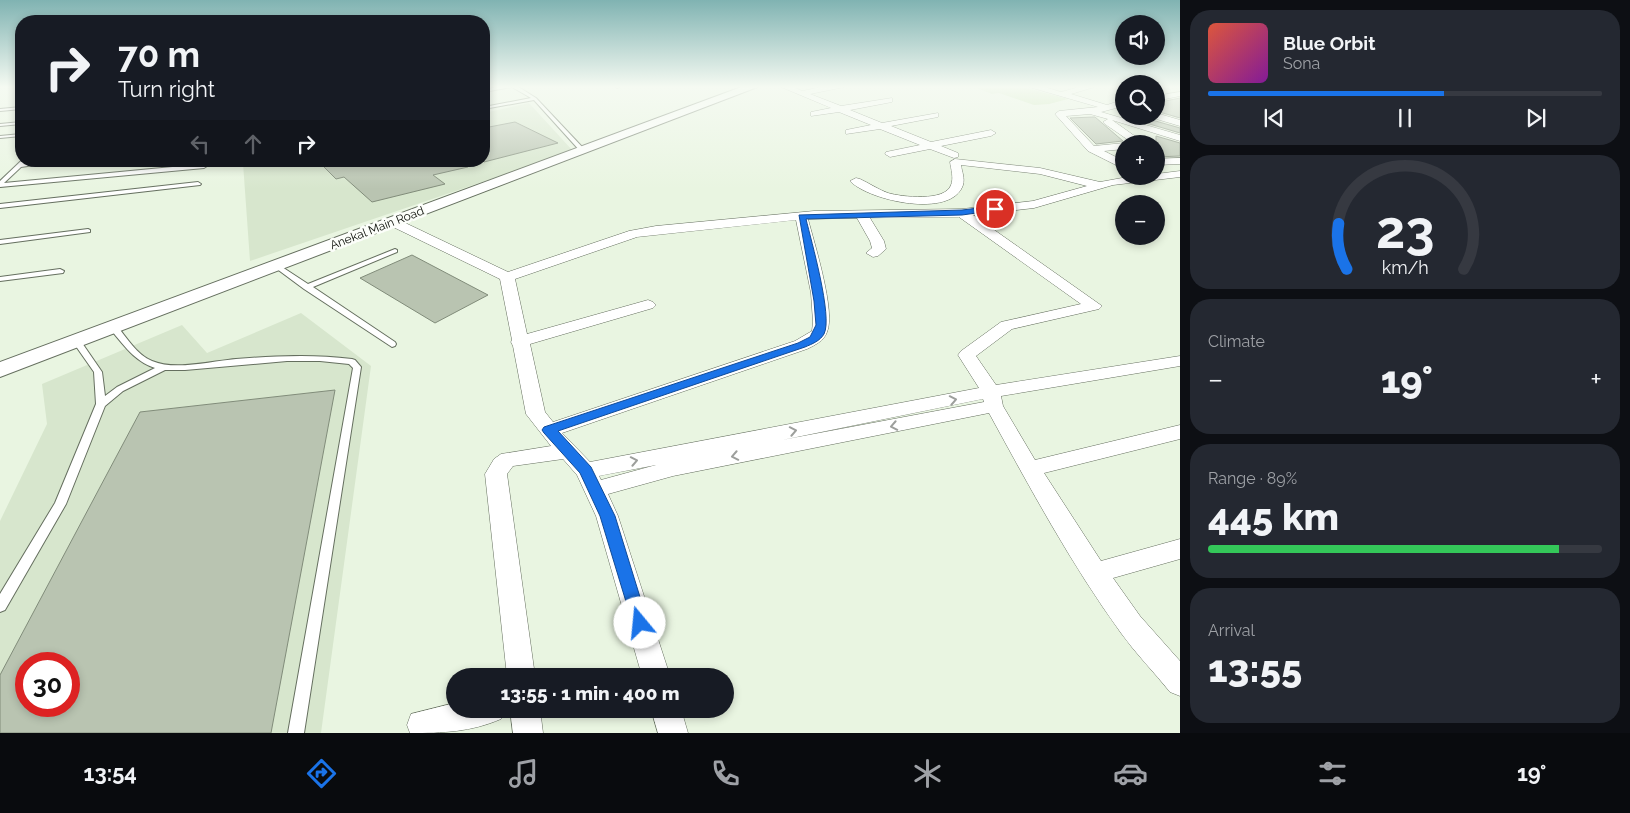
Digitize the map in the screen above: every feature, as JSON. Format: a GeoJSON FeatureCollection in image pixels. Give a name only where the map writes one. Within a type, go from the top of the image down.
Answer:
{"type":"FeatureCollection","features":[{"type":"Feature","properties":{"kind":"main road","name":"Anekal Main Road"},"geometry":{"type":"LineString","coordinates":[[0,370],[664,120]]}},
{"type":"Feature","properties":{"kind":"street"},"geometry":{"type":"LineString","coordinates":[[870,120],[954,155]]}},
{"type":"Feature","properties":{"kind":"street"},"geometry":{"type":"LineString","coordinates":[[849,132],[911,120]]}},
{"type":"Feature","properties":{"kind":"street"},"geometry":{"type":"LineString","coordinates":[[1065,120],[1092,149],[1115,160]]}},
{"type":"Feature","properties":{"kind":"street"},"geometry":{"type":"LineString","coordinates":[[1106,120],[1128,135]]}},
{"type":"Feature","properties":{"kind":"street"},"geometry":{"type":"LineString","coordinates":[[1122,120],[1180,139]]}},
{"type":"Feature","properties":{"kind":"street"},"geometry":{"type":"LineString","coordinates":[[1165,121],[1180,124]]}},
{"type":"Feature","properties":{"kind":"street"},"geometry":{"type":"LineString","coordinates":[[890,154],[991,133]]}},
{"type":"Feature","properties":{"kind":"street"},"geometry":{"type":"LineString","coordinates":[[1165,142],[1180,139]]}},
{"type":"Feature","properties":{"kind":"street"},"geometry":{"type":"LineString","coordinates":[[1092,149],[1115,147]]}},
{"type":"Feature","properties":{"kind":"street"},"geometry":{"type":"LineString","coordinates":[[1165,162],[1180,161]]}},
{"type":"Feature","properties":{"kind":"street"},"geometry":{"type":"LineString","coordinates":[[393,222],[507,277],[634,234],[656,230],[801,217],[861,214],[908,207],[942,198],[952,193],[959,179],[955,162],[1040,171],[1100,185]]}},
{"type":"Feature","properties":{"kind":"street"},"geometry":{"type":"LineString","coordinates":[[856,181],[908,207],[962,213],[1034,204],[1100,185],[1137,178],[1180,174]]}},
{"type":"Feature","properties":{"kind":"street"},"geometry":{"type":"LineString","coordinates":[[962,213],[1094,306],[1007,325],[967,355],[1030,469],[1095,573],[1131,626],[1180,682]]}},
{"type":"Feature","properties":{"kind":"street"},"geometry":{"type":"LineString","coordinates":[[861,214],[877,242],[879,249],[873,253]]}},
{"type":"Feature","properties":{"kind":"street"},"geometry":{"type":"LineString","coordinates":[[549,430],[814,339],[819,333],[821,325],[819,301],[801,217]]}},
{"type":"Feature","properties":{"kind":"street"},"geometry":{"type":"LineString","coordinates":[[507,277],[519,342],[536,414],[590,480],[607,516],[654,668]]}},
{"type":"Feature","properties":{"kind":"street"},"geometry":{"type":"LineString","coordinates":[[519,342],[648,305]]}},
{"type":"Feature","properties":{"kind":"street"},"geometry":{"type":"LineString","coordinates":[[590,480],[673,468],[992,399],[1180,361]]}},
{"type":"Feature","properties":{"kind":"street"},"geometry":{"type":"LineString","coordinates":[[1030,469],[1180,432]]}},
{"type":"Feature","properties":{"kind":"street"},"geometry":{"type":"LineString","coordinates":[[520,668],[496,474],[501,464],[508,459],[567,451]]}},
{"type":"Feature","properties":{"kind":"street"},"geometry":{"type":"LineString","coordinates":[[1095,573],[1180,549]]}},
{"type":"Feature","properties":{"kind":"street"},"geometry":{"type":"LineString","coordinates":[[422,725],[452,718]]}},
{"type":"Feature","properties":{"kind":"street"},"geometry":{"type":"LineString","coordinates":[[526,718],[528,733]]}},
{"type":"Feature","properties":{"kind":"street"},"geometry":{"type":"LineString","coordinates":[[669,718],[674,733]]}},
{"type":"Feature","properties":{"kind":"lane"},"geometry":{"type":"LineString","coordinates":[[555,120],[583,151]]}},
{"type":"Feature","properties":{"kind":"lane"},"geometry":{"type":"LineString","coordinates":[[0,125],[15,124]]}},
{"type":"Feature","properties":{"kind":"lane"},"geometry":{"type":"LineString","coordinates":[[0,138],[15,136]]}},
{"type":"Feature","properties":{"kind":"lane"},"geometry":{"type":"LineString","coordinates":[[0,185],[19,167]]}},
{"type":"Feature","properties":{"kind":"lane"},"geometry":{"type":"LineString","coordinates":[[0,185],[193,167]]}},
{"type":"Feature","properties":{"kind":"lane"},"geometry":{"type":"LineString","coordinates":[[0,206],[198,184]]}},
{"type":"Feature","properties":{"kind":"lane"},"geometry":{"type":"LineString","coordinates":[[0,242],[88,231]]}},
{"type":"Feature","properties":{"kind":"lane"},"geometry":{"type":"LineString","coordinates":[[307,287],[396,251]]}},
{"type":"Feature","properties":{"kind":"lane"},"geometry":{"type":"LineString","coordinates":[[277,266],[392,344]]}},
{"type":"Feature","properties":{"kind":"lane"},"geometry":{"type":"LineString","coordinates":[[0,279],[60,271]]}},
{"type":"Feature","properties":{"kind":"lane"},"geometry":{"type":"LineString","coordinates":[[114,328],[143,359],[148,363],[163,368]]}},
{"type":"Feature","properties":{"kind":"lane"},"geometry":{"type":"LineString","coordinates":[[0,606],[60,504],[101,404],[98,372],[77,342]]}},
{"type":"Feature","properties":{"kind":"lane"},"geometry":{"type":"LineString","coordinates":[[101,404],[120,389],[163,368],[255,361],[333,359],[352,362],[357,367],[296,733]]}},
{"type":"Feature","properties":{"kind":"shaded area"},"geometry":{"type":"Polygon","coordinates":[[[490,120],[545,120],[573,151],[250,261],[243,167],[490,167],[490,120]]]}},
{"type":"Feature","properties":{"kind":"shaded area"},"geometry":{"type":"Polygon","coordinates":[[[301,313],[371,366],[321,733],[0,733],[0,521],[47,424],[42,384],[182,325],[207,353],[301,313]]]}},
{"type":"Feature","properties":{"kind":"building"},"geometry":{"type":"Polygon","coordinates":[[[1072,120],[1099,120],[1116,135],[1115,142],[1096,144],[1072,120]]]}},
{"type":"Feature","properties":{"kind":"building"},"geometry":{"type":"Polygon","coordinates":[[[515,122],[558,143],[490,160],[490,127],[515,122]]]}},
{"type":"Feature","properties":{"kind":"building"},"geometry":{"type":"Polygon","coordinates":[[[1165,124],[1180,128],[1180,133],[1153,125],[1165,124]]]}},
{"type":"Feature","properties":{"kind":"building"},"geometry":{"type":"Polygon","coordinates":[[[1165,139],[1180,143],[1180,156],[1165,157],[1165,139]]]}},
{"type":"Feature","properties":{"kind":"building"},"geometry":{"type":"Polygon","coordinates":[[[324,167],[468,167],[433,175],[445,184],[372,202],[344,177],[336,179],[324,167]]]}},
{"type":"Feature","properties":{"kind":"building"},"geometry":{"type":"Polygon","coordinates":[[[412,255],[488,295],[435,323],[360,278],[412,255]]]}},
{"type":"Feature","properties":{"kind":"building"},"geometry":{"type":"Polygon","coordinates":[[[335,390],[271,733],[0,733],[0,675],[140,412],[335,390]]]}},
{"type":"Feature","properties":{"kind":"route"},"geometry":{"type":"LineString","coordinates":[[640,623],[607,516],[586,471],[549,430],[814,339],[819,333],[821,325],[819,301],[801,217],[962,213],[995,209]]}}]}
